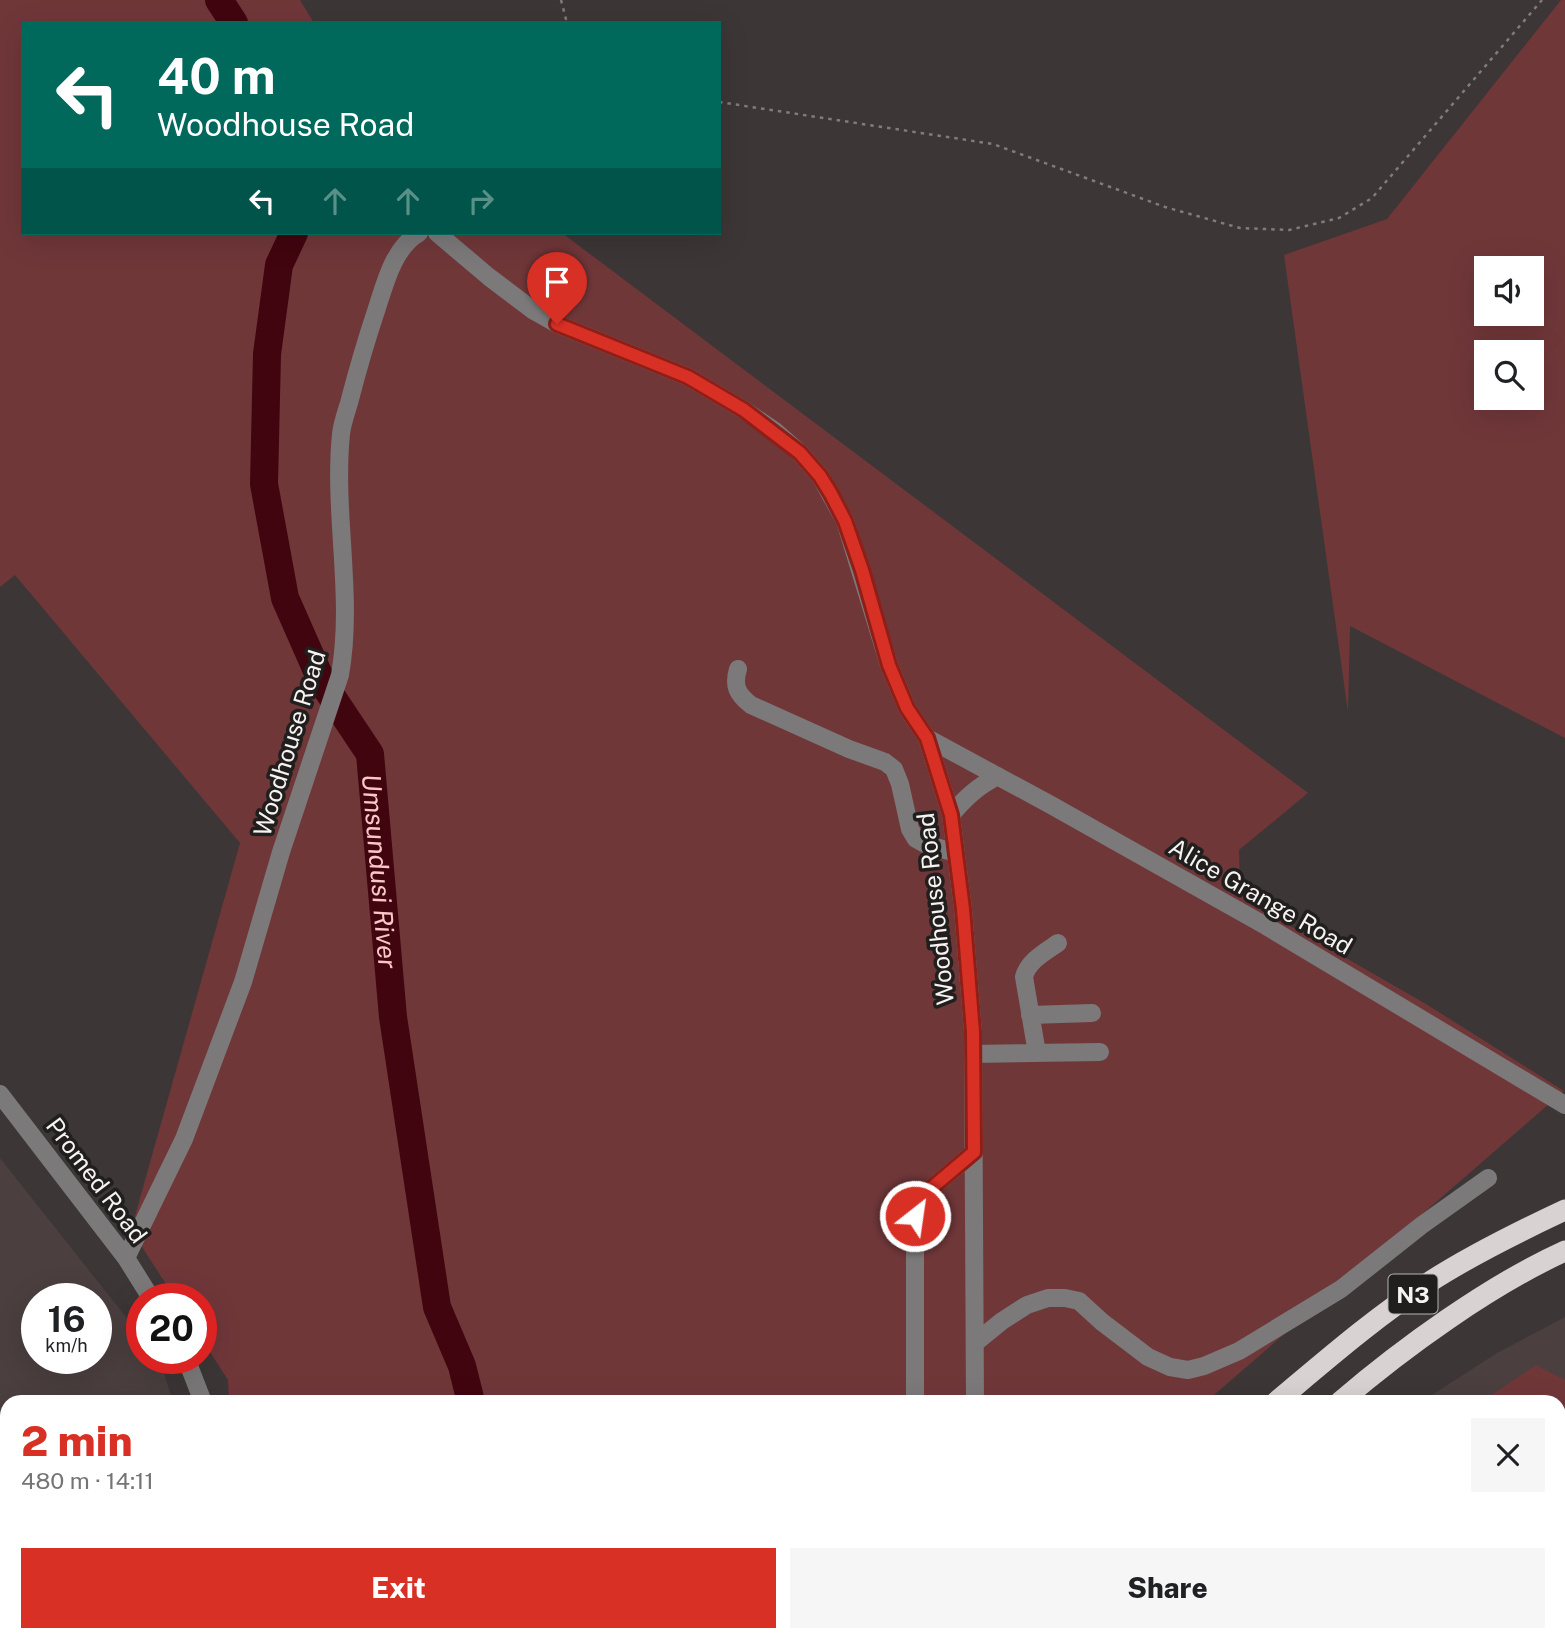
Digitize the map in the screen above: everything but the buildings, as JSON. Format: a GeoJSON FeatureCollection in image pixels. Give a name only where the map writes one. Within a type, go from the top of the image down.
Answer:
{"type":"FeatureCollection","features":[{"type":"Feature","properties":{"kind":"highway","name":"N3"},"geometry":{"type":"LineString","coordinates":[[1284,1395],[1339,1349],[1428,1283],[1506,1238],[1565,1210]]}},
{"type":"Feature","properties":{"kind":"highway","name":"N3"},"geometry":{"type":"LineString","coordinates":[[1348,1395],[1465,1308],[1565,1251]]}},
{"type":"Feature","properties":{"kind":"street","name":"Woodhouse Road"},"geometry":{"type":"LineString","coordinates":[[126,1258],[184,1139],[243,982],[308,767],[340,675],[345,645],[339,504],[341,432],[381,296],[397,256],[416,235]]}},
{"type":"Feature","properties":{"kind":"street","name":"Woodhouse Road"},"geometry":{"type":"LineString","coordinates":[[439,235],[534,311],[557,324],[688,377],[744,410],[800,453],[820,476],[845,521],[889,665],[907,708],[927,738],[951,815],[964,923],[973,1054],[975,1395]]}},
{"type":"Feature","properties":{"kind":"street"},"geometry":{"type":"LineString","coordinates":[[738,669],[736,688],[740,696],[751,705],[849,750],[885,762],[894,769],[910,828],[916,839],[956,853]]}},
{"type":"Feature","properties":{"kind":"street","name":"Alice Grange Road"},"geometry":{"type":"LineString","coordinates":[[927,738],[1266,926],[1565,1105]]}},
{"type":"Feature","properties":{"kind":"street"},"geometry":{"type":"LineString","coordinates":[[951,815],[974,791],[998,776]]}},
{"type":"Feature","properties":{"kind":"street"},"geometry":{"type":"LineString","coordinates":[[1037,1053],[1024,977],[1032,962],[1058,943]]}},
{"type":"Feature","properties":{"kind":"street"},"geometry":{"type":"LineString","coordinates":[[1030,1015],[1092,1013]]}},
{"type":"Feature","properties":{"kind":"street"},"geometry":{"type":"LineString","coordinates":[[973,1054],[1100,1052]]}},
{"type":"Feature","properties":{"kind":"street","name":"Promed Road"},"geometry":{"type":"LineString","coordinates":[[0,1094],[126,1258],[142,1283]]}},
{"type":"Feature","properties":{"kind":"street"},"geometry":{"type":"LineString","coordinates":[[915,1395],[915,1216],[922,1196],[974,1152]]}},
{"type":"Feature","properties":{"kind":"street"},"geometry":{"type":"LineString","coordinates":[[975,1343],[1027,1305],[1048,1298],[1065,1298],[1079,1301],[1148,1357],[1170,1367],[1188,1370],[1203,1366],[1239,1351],[1341,1289],[1422,1225],[1488,1178]]}},
{"type":"Feature","properties":{"kind":"street"},"geometry":{"type":"LineString","coordinates":[[192,1374],[200,1395]]}},
{"type":"Feature","properties":{"kind":"path"},"geometry":{"type":"LineString","coordinates":[[561,0],[566,21]]}},
{"type":"Feature","properties":{"kind":"path"},"geometry":{"type":"LineString","coordinates":[[721,102],[993,144],[1165,208],[1240,228],[1289,230],[1339,218],[1372,198],[1542,0]]}},
{"type":"Feature","properties":{"kind":"shaded area"},"geometry":{"type":"Polygon","coordinates":[[[0,0],[300,0],[313,21],[21,21],[21,235],[565,235],[1308,793],[1239,850],[1240,892],[1271,915],[1426,1004],[1564,1091],[1214,1395],[229,1395],[228,1380],[217,1363],[217,1283],[165,1283],[131,1230],[240,843],[15,575],[0,587],[0,0]]]}},
{"type":"Feature","properties":{"kind":"shaded area"},"geometry":{"type":"Polygon","coordinates":[[[1561,0],[1565,0],[1565,738],[1350,626],[1348,712],[1284,255],[1387,219],[1561,0]]]}},
{"type":"Feature","properties":{"kind":"shaded area"},"geometry":{"type":"Polygon","coordinates":[[[0,1158],[99,1283],[21,1283],[21,1374],[112,1374],[112,1299],[126,1317],[126,1374],[164,1374],[171,1395],[0,1395],[0,1158]]]}},
{"type":"Feature","properties":{"kind":"shaded area"},"geometry":{"type":"Polygon","coordinates":[[[1565,1317],[1565,1395],[1432,1395],[1497,1353],[1565,1317]]]}},
{"type":"Feature","properties":{"kind":"shaded area"},"geometry":{"type":"Polygon","coordinates":[[[1536,1365],[1565,1380],[1565,1395],[1491,1395],[1536,1365]]]}},
{"type":"Feature","properties":{"kind":"waterway","name":"Umsundusi River"},"geometry":{"type":"LineString","coordinates":[[219,0],[233,21]]}},
{"type":"Feature","properties":{"kind":"waterway","name":"Umsundusi River"},"geometry":{"type":"LineString","coordinates":[[293,235],[279,265],[267,354],[264,484],[285,598],[322,682],[370,754],[393,1017],[437,1307],[462,1366],[469,1395]]}},
{"type":"Feature","properties":{"kind":"route"},"geometry":{"type":"LineString","coordinates":[[557,324],[688,377],[775,431],[800,453],[820,476],[845,521],[889,665],[907,708],[927,738],[946,794],[963,909],[973,1032],[974,1152],[922,1196],[915,1216]]}}]}
